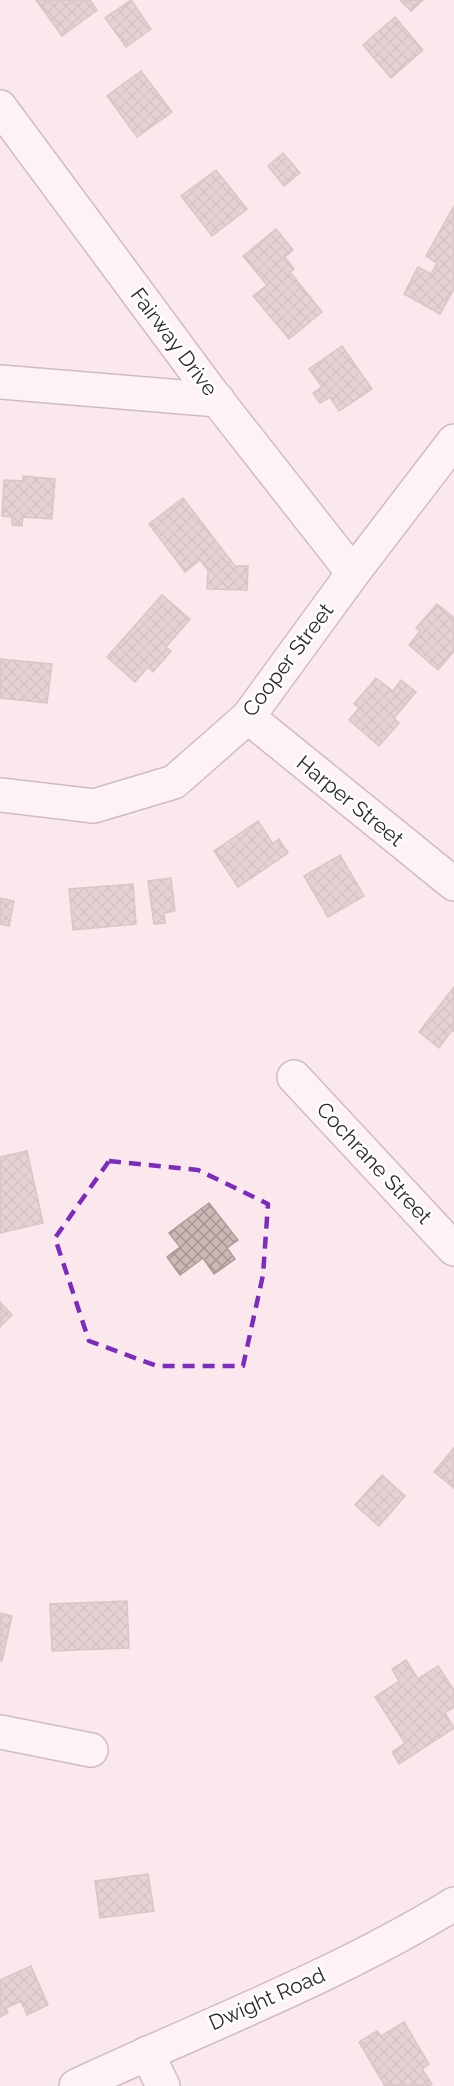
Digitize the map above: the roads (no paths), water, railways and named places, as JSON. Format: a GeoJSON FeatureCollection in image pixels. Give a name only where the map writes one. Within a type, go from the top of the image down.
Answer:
{"type":"FeatureCollection","features":[{"type":"Feature","properties":{"kind":"street","name":"Fairway Drive"},"geometry":{"type":"LineString","coordinates":[[0,107],[218,400],[353,573]]}},
{"type":"Feature","properties":{"kind":"street"},"geometry":{"type":"LineString","coordinates":[[0,382],[218,400]]}},
{"type":"Feature","properties":{"kind":"street","name":"Cooper Street"},"geometry":{"type":"LineString","coordinates":[[0,795],[94,806],[174,782],[248,717],[353,573],[454,441]]}},
{"type":"Feature","properties":{"kind":"street","name":"Harper Street"},"geometry":{"type":"LineString","coordinates":[[248,717],[454,884]]}},
{"type":"Feature","properties":{"kind":"street","name":"Cochrane Street"},"geometry":{"type":"LineString","coordinates":[[294,1077],[454,1249]]}},
{"type":"Feature","properties":{"kind":"street"},"geometry":{"type":"LineString","coordinates":[[0,1732],[91,1750]]}},
{"type":"Feature","properties":{"kind":"street","name":"Dwight Road"},"geometry":{"type":"LineString","coordinates":[[76,2086],[338,1968],[454,1904]]}},
{"type":"Feature","properties":{"kind":"street"},"geometry":{"type":"LineString","coordinates":[[147,2053],[162,2086]]}}]}
